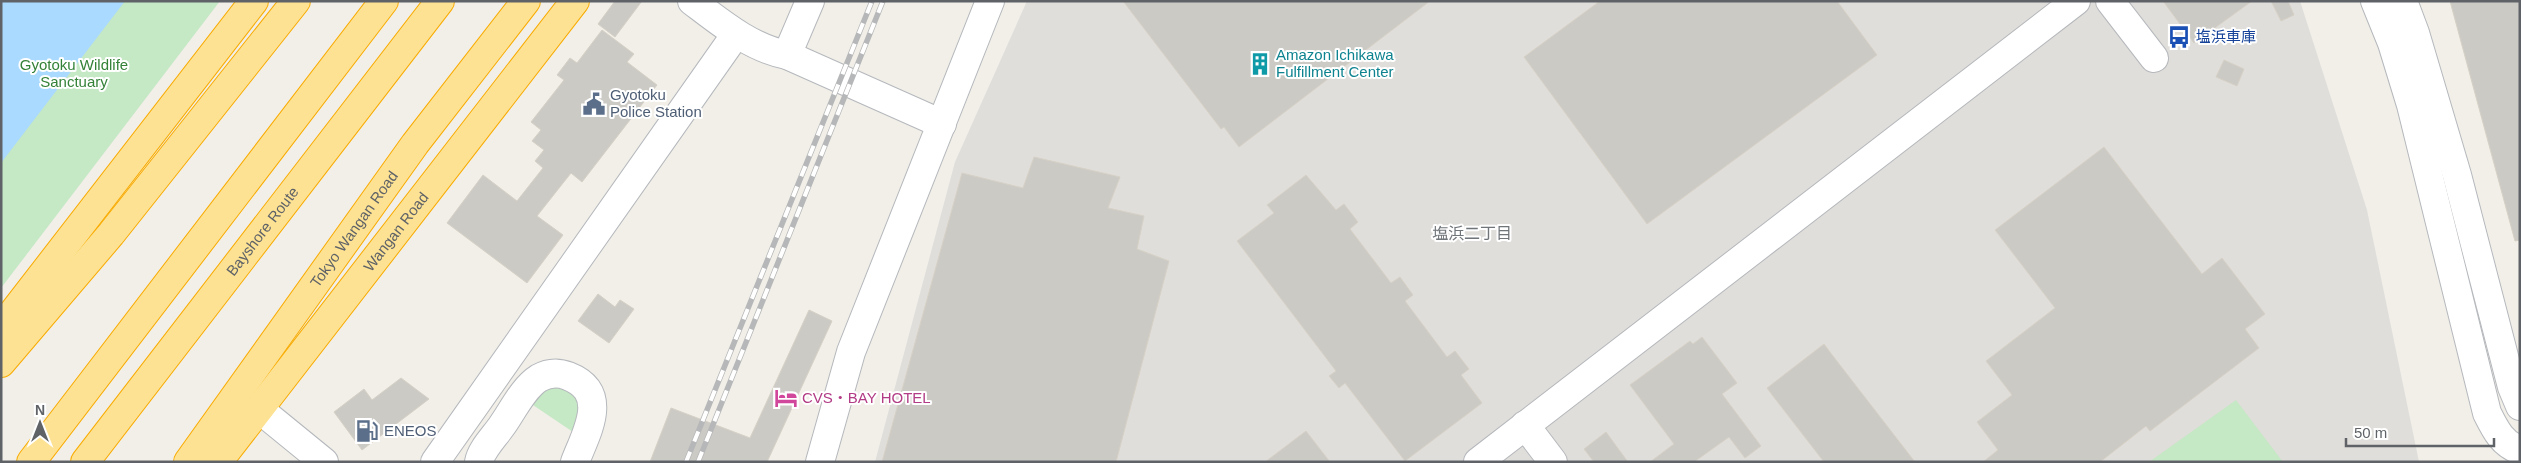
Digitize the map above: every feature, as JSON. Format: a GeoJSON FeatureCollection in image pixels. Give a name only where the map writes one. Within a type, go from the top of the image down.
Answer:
{"type":"FeatureCollection","features":[{"type":"Feature","properties":{"kind":"highway"},"geometry":{"type":"LineString","coordinates":[[1,328],[254,1]]}},
{"type":"Feature","properties":{"kind":"highway"},"geometry":{"type":"LineString","coordinates":[[1,362],[124,219],[296,1]]}},
{"type":"Feature","properties":{"kind":"highway"},"geometry":{"type":"LineString","coordinates":[[31,462],[384,1]]}},
{"type":"Feature","properties":{"kind":"highway","name":"Bayshore Route"},"geometry":{"type":"LineString","coordinates":[[86,462],[440,1]]}},
{"type":"Feature","properties":{"kind":"highway","name":"Tokyo Wangan Road"},"geometry":{"type":"LineString","coordinates":[[188,462],[415,144],[526,1]]}},
{"type":"Feature","properties":{"kind":"highway","name":"Wangan Road"},"geometry":{"type":"LineString","coordinates":[[218,462],[574,1]]}},
{"type":"Feature","properties":{"kind":"street"},"geometry":{"type":"LineString","coordinates":[[692,1],[736,34],[773,52],[788,55],[942,124]]}},
{"type":"Feature","properties":{"kind":"street"},"geometry":{"type":"LineString","coordinates":[[788,55],[810,1]]}},
{"type":"Feature","properties":{"kind":"street"},"geometry":{"type":"LineString","coordinates":[[820,462],[851,352],[990,1]]}},
{"type":"Feature","properties":{"kind":"street"},"geometry":{"type":"LineString","coordinates":[[1478,462],[2076,1]]}},
{"type":"Feature","properties":{"kind":"street"},"geometry":{"type":"LineString","coordinates":[[2110,1],[2154,58]]}},
{"type":"Feature","properties":{"kind":"street"},"geometry":{"type":"LineString","coordinates":[[2375,1],[2392,43],[2412,105],[2487,413],[2494,429],[2512,447],[2520,450]]}},
{"type":"Feature","properties":{"kind":"street"},"geometry":{"type":"LineString","coordinates":[[2403,1],[2416,33],[2455,166],[2512,387],[2520,406]]}},
{"type":"Feature","properties":{"kind":"street"},"geometry":{"type":"LineString","coordinates":[[435,462],[736,34]]}},
{"type":"Feature","properties":{"kind":"street"},"geometry":{"type":"LineString","coordinates":[[2472,355],[2503,347]]}},
{"type":"Feature","properties":{"kind":"street"},"geometry":{"type":"LineString","coordinates":[[478,460],[537,379],[547,374],[556,373],[573,378],[582,384],[593,402],[593,413],[575,462]]}},
{"type":"Feature","properties":{"kind":"street"},"geometry":{"type":"LineString","coordinates":[[259,409],[324,462]]}},
{"type":"Feature","properties":{"kind":"street"},"geometry":{"type":"LineString","coordinates":[[1525,426],[1553,462]]}},
{"type":"Feature","properties":{"kind":"shaded area"},"geometry":{"type":"Polygon","coordinates":[[[1027,1],[2300,1],[2367,210],[2419,462],[875,462],[955,162],[1027,1]]]}},
{"type":"Feature","properties":{"kind":"green space","name":"Gyotoku Wildlife Sanctuary"},"geometry":{"type":"Polygon","coordinates":[[[1,1],[220,1],[1,288],[1,1]]]}},
{"type":"Feature","properties":{"kind":"green space"},"geometry":{"type":"Polygon","coordinates":[[[562,385],[575,395],[580,406],[579,417],[573,432],[530,403],[548,386],[562,385]]]}},
{"type":"Feature","properties":{"kind":"green space"},"geometry":{"type":"Polygon","coordinates":[[[2236,400],[2283,462],[2149,462],[2236,400]]]}},
{"type":"Feature","properties":{"kind":"water"},"geometry":{"type":"Polygon","coordinates":[[[1,1],[125,1],[1,163],[1,1]]]}},
{"type":"Feature","properties":{"kind":"building"},"geometry":{"type":"Polygon","coordinates":[[[615,1],[642,1],[615,37],[598,24],[615,1]]]}},
{"type":"Feature","properties":{"kind":"building","name":"Amazon Ichikawa Fulfillment Center"},"geometry":{"type":"Polygon","coordinates":[[[1123,1],[1430,1],[1239,147],[1224,127],[1221,129],[1123,1]]]}},
{"type":"Feature","properties":{"kind":"building"},"geometry":{"type":"Polygon","coordinates":[[[1600,1],[1837,1],[1877,55],[1647,224],[1524,57],[1600,1]]]}},
{"type":"Feature","properties":{"kind":"building"},"geometry":{"type":"Polygon","coordinates":[[[2163,1],[2252,1],[2194,43],[2163,1]]]}},
{"type":"Feature","properties":{"kind":"building"},"geometry":{"type":"Polygon","coordinates":[[[2271,1],[2288,1],[2294,15],[2281,21],[2271,1]]]}},
{"type":"Feature","properties":{"kind":"building"},"geometry":{"type":"Polygon","coordinates":[[[2450,1],[2520,1],[2520,240],[2515,241],[2450,1]]]}},
{"type":"Feature","properties":{"kind":"building","name":"Gyotoku Police Station"},"geometry":{"type":"Polygon","coordinates":[[[602,30],[634,54],[627,62],[657,85],[582,182],[571,173],[537,216],[563,235],[527,283],[447,223],[483,175],[517,201],[543,168],[535,161],[544,150],[532,141],[541,130],[531,122],[564,80],[557,75],[570,58],[577,63],[602,30]]]}},
{"type":"Feature","properties":{"kind":"building"},"geometry":{"type":"Polygon","coordinates":[[[2224,60],[2244,69],[2237,86],[2216,77],[2224,60]]]}},
{"type":"Feature","properties":{"kind":"building"},"geometry":{"type":"Polygon","coordinates":[[[2104,147],[2202,274],[2222,258],[2265,314],[2245,329],[2259,348],[2150,431],[2146,426],[2100,462],[1983,462],[1998,450],[1977,422],[2012,395],[1986,361],[2055,308],[1995,230],[2104,147]]]}},
{"type":"Feature","properties":{"kind":"building"},"geometry":{"type":"Polygon","coordinates":[[[1034,157],[1120,177],[1108,208],[1144,216],[1137,249],[1169,261],[1116,462],[882,462],[962,173],[1023,188],[1034,157]]]}},
{"type":"Feature","properties":{"kind":"building"},"geometry":{"type":"Polygon","coordinates":[[[1306,175],[1336,210],[1344,204],[1358,222],[1350,229],[1391,283],[1400,277],[1413,295],[1405,301],[1447,357],[1455,351],[1469,369],[1461,375],[1482,403],[1405,461],[1345,383],[1339,388],[1329,376],[1336,371],[1237,241],[1274,213],[1267,205],[1306,175]]]}},
{"type":"Feature","properties":{"kind":"building"},"geometry":{"type":"Polygon","coordinates":[[[598,294],[615,307],[620,300],[634,309],[609,343],[578,321],[598,294]]]}},
{"type":"Feature","properties":{"kind":"building"},"geometry":{"type":"Polygon","coordinates":[[[809,310],[832,321],[767,462],[650,462],[671,408],[750,438],[809,310]]]}},
{"type":"Feature","properties":{"kind":"building"},"geometry":{"type":"Polygon","coordinates":[[[1702,337],[1737,383],[1722,394],[1761,446],[1745,458],[1729,437],[1694,462],[1650,462],[1674,444],[1630,385],[1690,341],[1693,344],[1702,337]]]}},
{"type":"Feature","properties":{"kind":"building"},"geometry":{"type":"Polygon","coordinates":[[[1824,344],[1915,462],[1824,462],[1776,400],[1767,388],[1824,344]]]}},
{"type":"Feature","properties":{"kind":"building","name":"ENEOS"},"geometry":{"type":"Polygon","coordinates":[[[401,378],[429,399],[362,450],[334,412],[364,389],[372,400],[401,378]]]}},
{"type":"Feature","properties":{"kind":"building"},"geometry":{"type":"Polygon","coordinates":[[[1306,431],[1330,462],[1265,462],[1306,431]]]}},
{"type":"Feature","properties":{"kind":"building"},"geometry":{"type":"Polygon","coordinates":[[[1606,432],[1628,462],[1594,462],[1584,449],[1606,432]]]}},
{"type":"Feature","properties":{"kind":"railway"},"geometry":{"type":"LineString","coordinates":[[686,462],[872,1]]}},
{"type":"Feature","properties":{"kind":"railway"},"geometry":{"type":"LineString","coordinates":[[698,462],[883,1]]}},
{"type":"Feature","properties":{"kind":"place","name":"塩浜車庫"},"geometry":{"type":"Point","coordinates":[2179,37]}},
{"type":"Feature","properties":{"kind":"place","name":"Amazon Ichikawa Fulfillment Center"},"geometry":{"type":"Point","coordinates":[1260,64]}},
{"type":"Feature","properties":{"kind":"place","name":"Gyotoku Police Station"},"geometry":{"type":"Point","coordinates":[594,104]}},
{"type":"Feature","properties":{"kind":"place","name":"CVS・BAY HOTEL"},"geometry":{"type":"Point","coordinates":[786,398]}},
{"type":"Feature","properties":{"kind":"place","name":"ENEOS"},"geometry":{"type":"Point","coordinates":[367,431]}},
{"type":"Feature","properties":{"kind":"district","name":"塩浜二丁目"},"geometry":{"type":"Point","coordinates":[1472,233]}}]}
